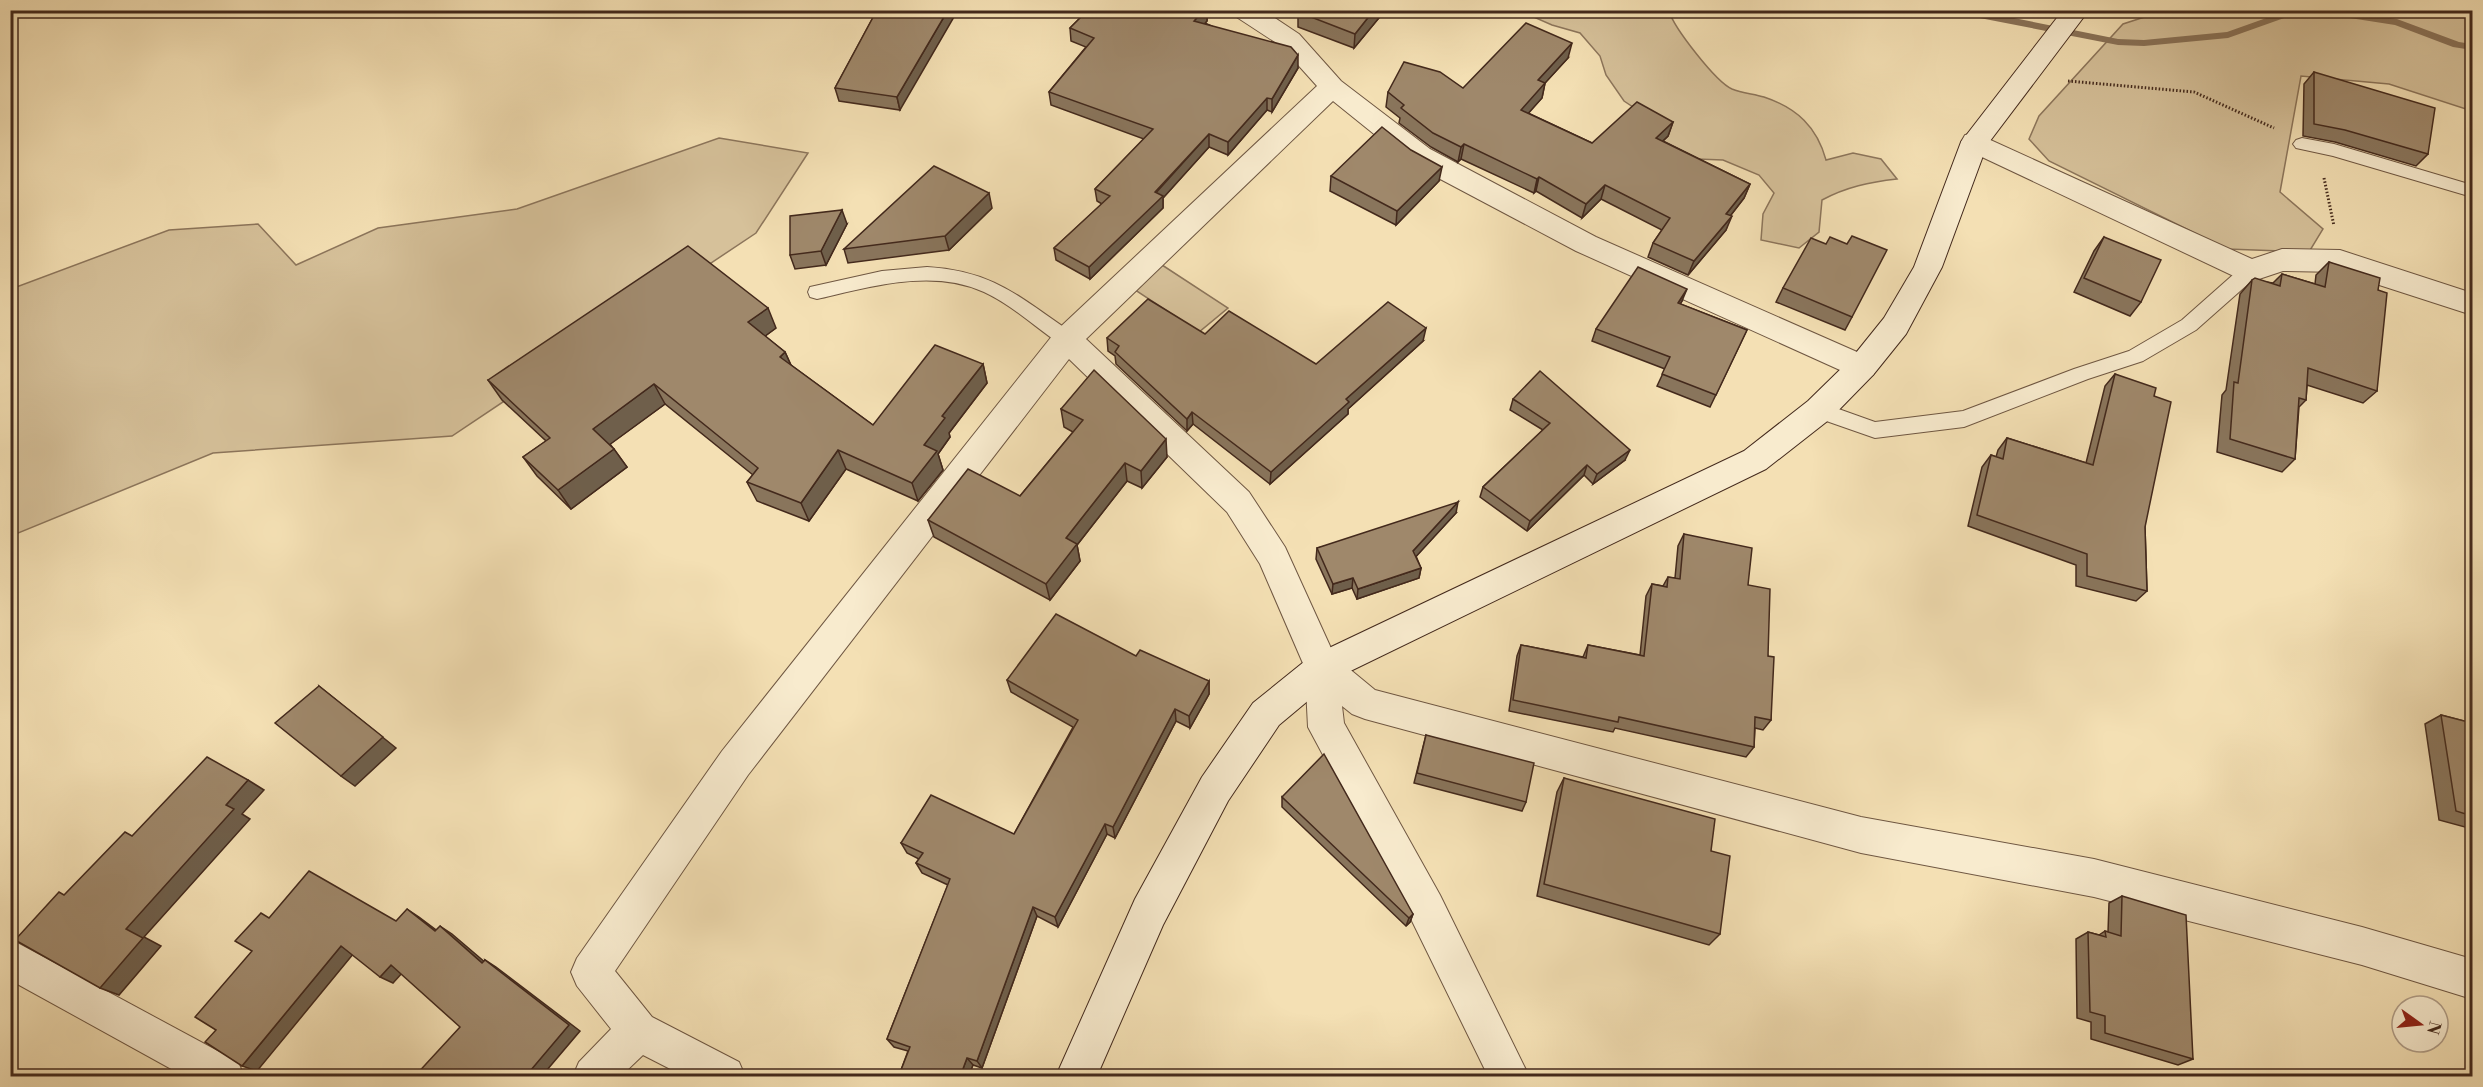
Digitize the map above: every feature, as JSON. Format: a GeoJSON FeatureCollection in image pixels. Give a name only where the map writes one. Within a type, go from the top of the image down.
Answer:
{"type":"FeatureCollection","features":[{"type":"Feature","properties":{"kind":"street"},"geometry":{"type":"LineString","coordinates":[[1244,10],[1290,40],[1332,87],[1420,156],[1586,244],[1862,367]]}},
{"type":"Feature","properties":{"kind":"street"},"geometry":{"type":"LineString","coordinates":[[1076,1077],[1149,912],[1215,789],[1266,714],[1322,668],[1755,460],[1819,410],[1862,367],[1896,326],[1928,267],[1976,142],[2077,10]]}},
{"type":"Feature","properties":{"kind":"street"},"geometry":{"type":"LineString","coordinates":[[725,1077],[638,1031],[591,972],[735,763],[1067,339],[1332,87]]}},
{"type":"Feature","properties":{"kind":"street"},"geometry":{"type":"LineString","coordinates":[[1976,142],[2250,271],[2282,260],[2340,261],[2472,304]]}},
{"type":"Feature","properties":{"kind":"street"},"geometry":{"type":"LineString","coordinates":[[1067,339],[1238,502],[1273,557],[1322,668],[1326,727],[1351,768],[1421,898],[1509,1077]]}},
{"type":"Feature","properties":{"kind":"street"},"geometry":{"type":"LineString","coordinates":[[1322,668],[1365,703],[1441,724],[1861,836],[2094,878],[2362,946],[2472,979]]}},
{"type":"Feature","properties":{"kind":"street"},"geometry":{"type":"LineString","coordinates":[[10,958],[224,1077]]}},
{"type":"Feature","properties":{"kind":"street"},"geometry":{"type":"LineString","coordinates":[[593,1077],[638,1031]]}},
{"type":"Feature","properties":{"kind":"lane"},"geometry":{"type":"LineString","coordinates":[[2302,144],[2334,150],[2472,191]]}},
{"type":"Feature","properties":{"kind":"lane"},"geometry":{"type":"LineString","coordinates":[[1819,410],[1875,430],[1964,419],[2081,374],[2136,356],[2190,325],[2250,271]]}},
{"type":"Feature","properties":{"kind":"lane"},"geometry":{"type":"LineString","coordinates":[[817,292],[897,275],[956,275],[992,288],[1067,339]]}},
{"type":"Feature","properties":{"kind":"path"},"geometry":{"type":"LineString","coordinates":[[2025,77],[2194,92],[2242,112],[2302,144],[2322,169],[2340,261]]}},
{"type":"Feature","properties":{"kind":"shaded area"},"geometry":{"type":"Polygon","coordinates":[[[1520,11],[1669,11],[1687,41],[1716,76],[1732,89],[1764,97],[1796,113],[1811,128],[1826,160],[1853,153],[1881,159],[1897,179],[1858,186],[1822,200],[1819,232],[1799,248],[1761,240],[1763,214],[1774,193],[1759,175],[1723,160],[1697,159],[1670,179],[1648,117],[1624,101],[1606,75],[1600,56],[1580,33],[1552,25],[1520,11]]]}},
{"type":"Feature","properties":{"kind":"shaded area"},"geometry":{"type":"Polygon","coordinates":[[[2163,11],[2472,11],[2472,111],[2389,84],[2301,76],[2280,192],[2323,229],[2309,252],[2227,249],[2049,161],[2029,139],[2039,116],[2123,24],[2163,11]]]}},
{"type":"Feature","properties":{"kind":"shaded area"},"geometry":{"type":"Polygon","coordinates":[[[719,138],[808,153],[756,233],[452,436],[213,453],[11,536],[11,289],[169,230],[258,224],[296,265],[378,228],[517,209],[719,138]]]}},
{"type":"Feature","properties":{"kind":"shaded area"},"geometry":{"type":"Polygon","coordinates":[[[1159,263],[1228,308],[1199,332],[1132,288],[1159,263]]]}},
{"type":"Feature","properties":{"kind":"building"},"geometry":{"type":"Polygon","coordinates":[[[877,10],[948,10],[897,97],[835,88],[877,10]]]}},
{"type":"Feature","properties":{"kind":"building"},"geometry":{"type":"Polygon","coordinates":[[[1088,10],[1204,10],[1194,21],[1291,47],[1298,55],[1272,99],[1267,98],[1228,142],[1209,134],[1155,192],[1163,196],[1089,267],[1054,248],[1110,196],[1095,189],[1153,129],[1049,92],[1094,38],[1070,28],[1088,10]]]}},
{"type":"Feature","properties":{"kind":"building"},"geometry":{"type":"Polygon","coordinates":[[[1300,10],[1374,10],[1355,34],[1298,12],[1300,10]]]}},
{"type":"Feature","properties":{"kind":"building"},"geometry":{"type":"Polygon","coordinates":[[[1526,23],[1572,43],[1538,80],[1545,83],[1521,110],[1592,143],[1637,102],[1673,122],[1656,138],[1750,184],[1726,214],[1732,216],[1694,261],[1653,243],[1670,218],[1605,185],[1586,204],[1539,177],[1537,179],[1464,144],[1461,147],[1433,133],[1401,108],[1404,105],[1388,92],[1404,62],[1440,72],[1463,88],[1526,23]]]}},
{"type":"Feature","properties":{"kind":"building"},"geometry":{"type":"Polygon","coordinates":[[[2314,72],[2435,108],[2428,154],[2345,130],[2314,124],[2314,72]]]}},
{"type":"Feature","properties":{"kind":"building"},"geometry":{"type":"Polygon","coordinates":[[[1382,127],[1411,150],[1442,167],[1397,211],[1331,176],[1382,127]]]}},
{"type":"Feature","properties":{"kind":"building"},"geometry":{"type":"Polygon","coordinates":[[[934,166],[989,193],[945,236],[844,249],[934,166]]]}},
{"type":"Feature","properties":{"kind":"building"},"geometry":{"type":"Polygon","coordinates":[[[842,210],[821,251],[790,255],[790,216],[842,210]]]}},
{"type":"Feature","properties":{"kind":"building"},"geometry":{"type":"Polygon","coordinates":[[[1852,236],[1887,250],[1852,317],[1783,288],[1811,238],[1826,244],[1830,237],[1847,244],[1852,236]]]}},
{"type":"Feature","properties":{"kind":"building"},"geometry":{"type":"Polygon","coordinates":[[[2104,237],[2161,260],[2141,302],[2084,278],[2104,237]]]}},
{"type":"Feature","properties":{"kind":"building"},"geometry":{"type":"Polygon","coordinates":[[[688,246],[768,308],[748,322],[785,352],[780,357],[873,425],[935,345],[983,364],[942,416],[945,418],[924,445],[937,451],[912,483],[838,450],[801,503],[747,482],[758,468],[654,384],[593,429],[614,449],[558,490],[523,457],[550,438],[488,380],[688,246]]]}},
{"type":"Feature","properties":{"kind":"building"},"geometry":{"type":"Polygon","coordinates":[[[2329,262],[2380,278],[2378,290],[2387,293],[2377,391],[2308,368],[2306,400],[2299,398],[2295,459],[2230,439],[2234,382],[2238,383],[2252,280],[2255,278],[2280,286],[2282,274],[2325,287],[2329,262]]]}},
{"type":"Feature","properties":{"kind":"building"},"geometry":{"type":"Polygon","coordinates":[[[1638,267],[1687,289],[1678,303],[1747,330],[1716,395],[1662,374],[1670,357],[1596,329],[1638,267]]]}},
{"type":"Feature","properties":{"kind":"building"},"geometry":{"type":"Polygon","coordinates":[[[1148,299],[1205,334],[1229,311],[1316,364],[1388,302],[1426,328],[1346,399],[1349,402],[1271,472],[1192,412],[1187,419],[1115,352],[1119,346],[1107,338],[1148,299]]]}},
{"type":"Feature","properties":{"kind":"building"},"geometry":{"type":"Polygon","coordinates":[[[1094,370],[1166,439],[1141,471],[1125,463],[1066,538],[1077,544],[1046,584],[928,520],[968,469],[1020,496],[1083,420],[1061,409],[1094,370]]]}},
{"type":"Feature","properties":{"kind":"building"},"geometry":{"type":"Polygon","coordinates":[[[1540,371],[1630,450],[1597,474],[1587,465],[1530,521],[1483,487],[1550,423],[1513,399],[1540,371]]]}},
{"type":"Feature","properties":{"kind":"building"},"geometry":{"type":"Polygon","coordinates":[[[2115,374],[2156,388],[2154,396],[2171,402],[2145,527],[2147,591],[2087,576],[2087,554],[1977,515],[1991,455],[2003,459],[2007,438],[2093,465],[2115,374]]]}},
{"type":"Feature","properties":{"kind":"building"},"geometry":{"type":"Polygon","coordinates":[[[1458,502],[1413,551],[1421,568],[1358,589],[1353,578],[1333,584],[1317,548],[1458,502]]]}},
{"type":"Feature","properties":{"kind":"building"},"geometry":{"type":"Polygon","coordinates":[[[1684,534],[1752,548],[1748,585],[1770,589],[1768,656],[1774,657],[1771,720],[1755,717],[1754,747],[1619,717],[1618,722],[1513,700],[1521,645],[1586,658],[1588,645],[1644,656],[1652,584],[1667,587],[1668,577],[1680,579],[1684,534]]]}},
{"type":"Feature","properties":{"kind":"building"},"geometry":{"type":"Polygon","coordinates":[[[1056,614],[1136,656],[1140,650],[1209,681],[1189,716],[1175,709],[1113,827],[1105,824],[1055,917],[1033,907],[977,1061],[967,1058],[960,1077],[923,1077],[901,1070],[910,1047],[887,1039],[950,879],[916,863],[923,853],[901,843],[931,795],[1014,834],[1078,720],[1007,680],[1056,614]]]}},
{"type":"Feature","properties":{"kind":"building"},"geometry":{"type":"Polygon","coordinates":[[[319,686],[383,737],[341,776],[275,723],[319,686]]]}},
{"type":"Feature","properties":{"kind":"building"},"geometry":{"type":"Polygon","coordinates":[[[2441,715],[2472,723],[2472,816],[2456,811],[2441,715]]]}},
{"type":"Feature","properties":{"kind":"building"},"geometry":{"type":"Polygon","coordinates":[[[1426,735],[1534,763],[1526,802],[1417,773],[1426,735]]]}},
{"type":"Feature","properties":{"kind":"building"},"geometry":{"type":"Polygon","coordinates":[[[1324,754],[1413,914],[1409,918],[1282,797],[1324,754]]]}},
{"type":"Feature","properties":{"kind":"building"},"geometry":{"type":"Polygon","coordinates":[[[207,757],[248,780],[226,805],[234,809],[126,929],[143,938],[100,988],[15,940],[59,892],[64,895],[125,832],[132,836],[207,757]]]}},
{"type":"Feature","properties":{"kind":"building"},"geometry":{"type":"Polygon","coordinates":[[[1564,778],[1715,819],[1711,851],[1730,856],[1720,934],[1544,884],[1564,778]]]}},
{"type":"Feature","properties":{"kind":"building"},"geometry":{"type":"Polygon","coordinates":[[[309,871],[396,921],[407,909],[435,931],[440,926],[482,963],[485,960],[569,1025],[525,1077],[414,1077],[460,1027],[391,965],[380,977],[341,946],[242,1066],[205,1042],[216,1030],[195,1017],[252,951],[235,941],[261,913],[269,918],[309,871]]]}},
{"type":"Feature","properties":{"kind":"building"},"geometry":{"type":"Polygon","coordinates":[[[2122,896],[2186,915],[2193,1059],[2105,1033],[2105,1016],[2090,1012],[2088,932],[2106,937],[2105,931],[2121,936],[2122,896]]]}},
{"type":"Feature","properties":{"kind":"waterway"},"geometry":{"type":"LineString","coordinates":[[1954,10],[2118,42],[2144,43],[2228,35],[2286,14],[2337,13],[2397,22],[2457,45],[2472,47]]}}]}
